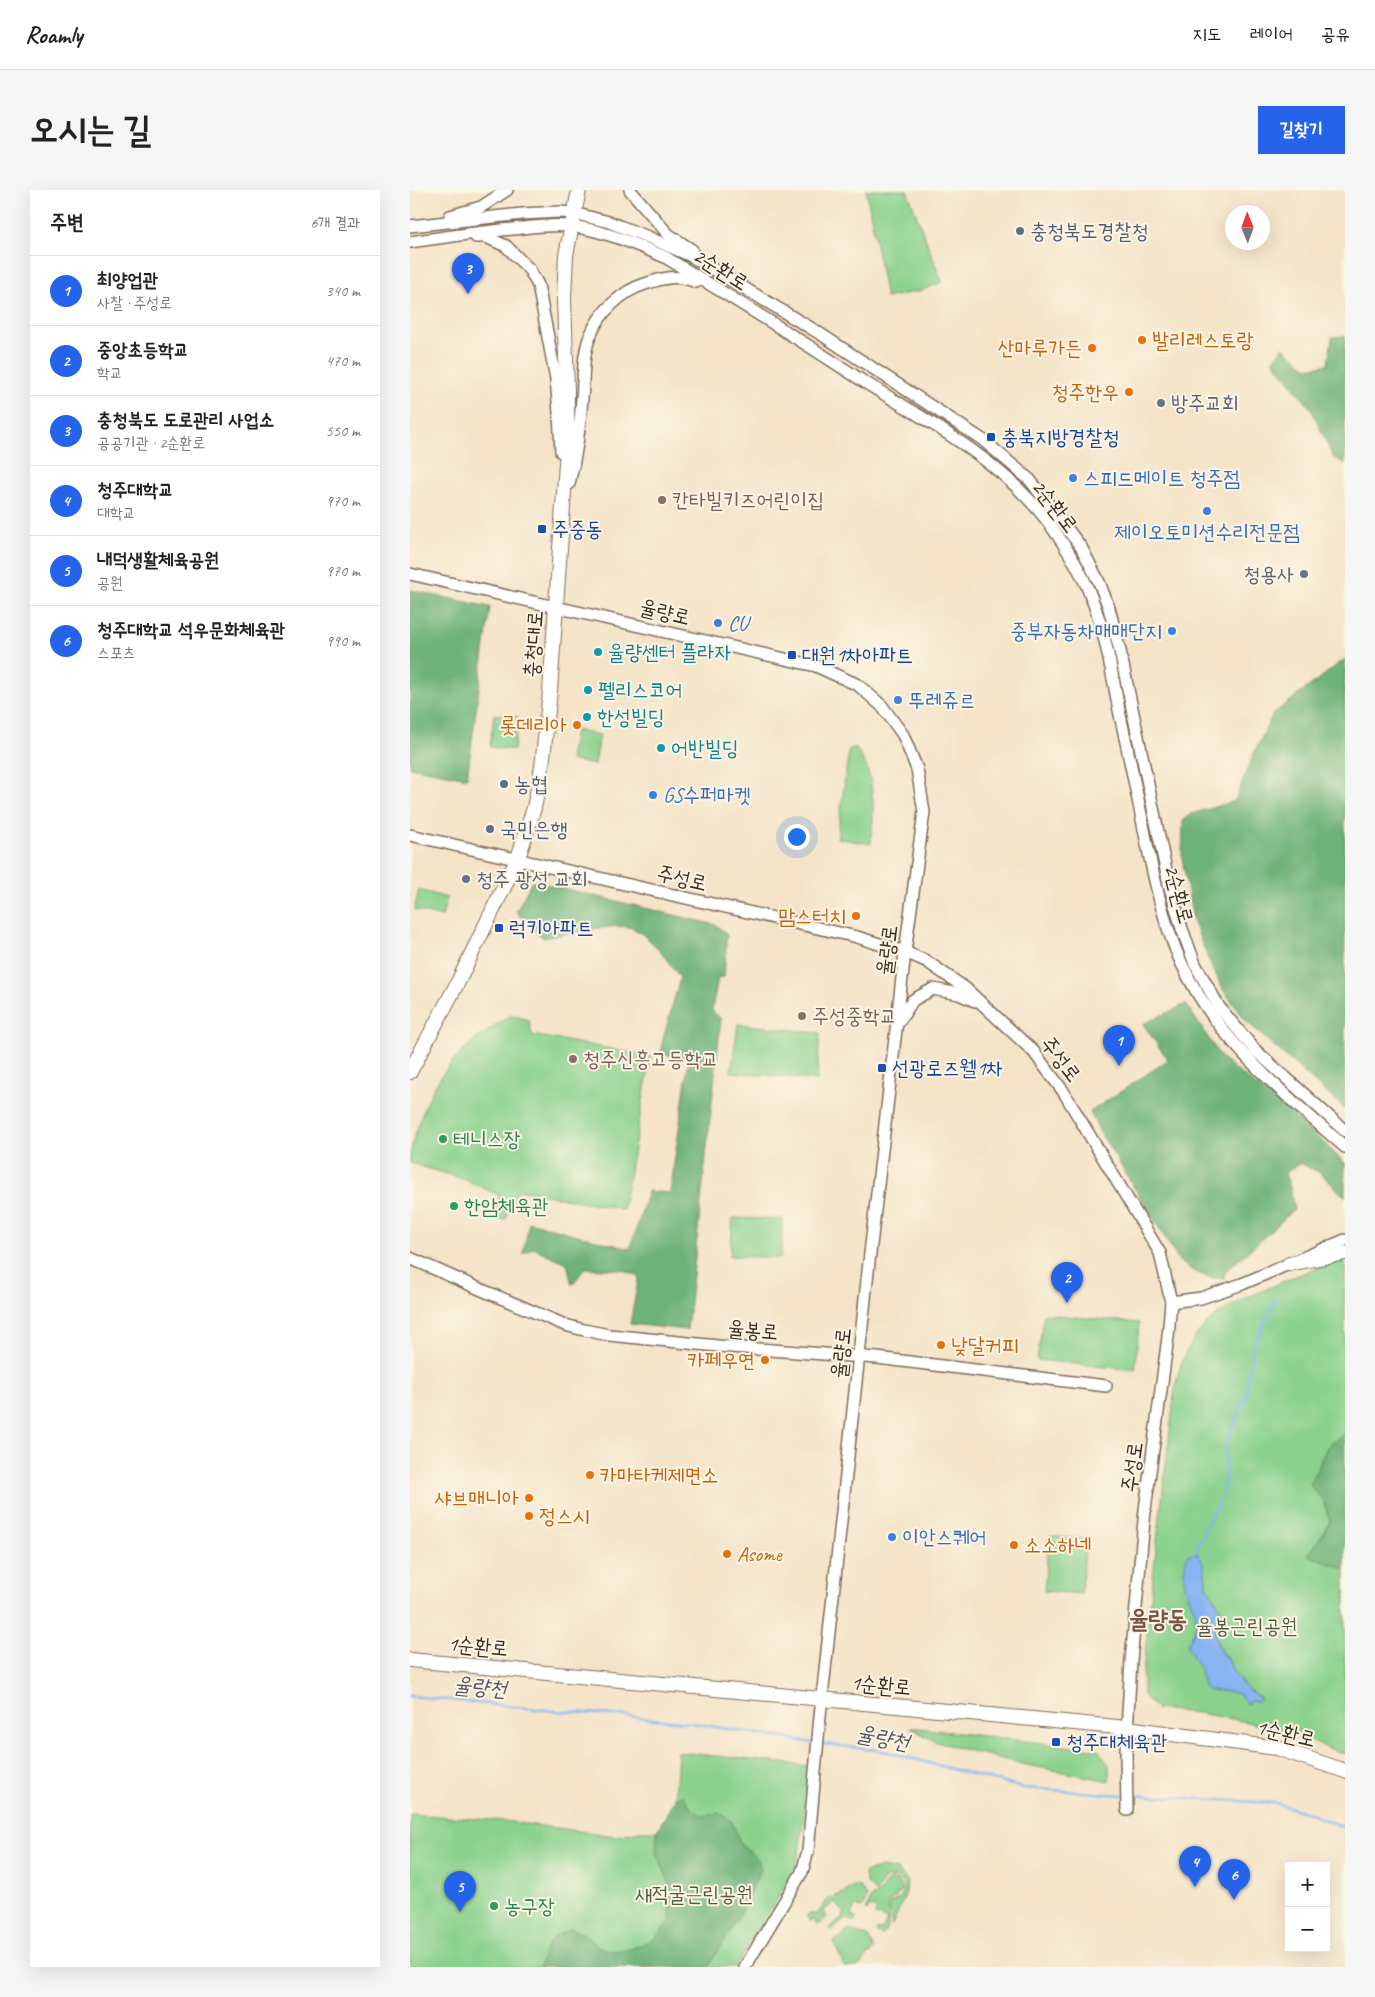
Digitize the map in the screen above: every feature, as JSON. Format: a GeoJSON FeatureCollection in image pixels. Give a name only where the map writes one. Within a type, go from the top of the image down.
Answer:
{"type":"FeatureCollection","features":[{"type":"Feature","properties":{"kind":"main road","name":"충청대로"},"geometry":{"type":"LineString","coordinates":[[410,1072],[458,982],[518,858],[534,808],[542,767],[567,449],[564,299],[566,255],[579,190]]}},
{"type":"Feature","properties":{"kind":"main road"},"geometry":{"type":"LineString","coordinates":[[1289,1264],[1345,1253]]}},
{"type":"Feature","properties":{"kind":"main road","name":"1순환로"},"geometry":{"type":"LineString","coordinates":[[410,1660],[1127,1728],[1277,1748],[1345,1771]]}},
{"type":"Feature","properties":{"kind":"street"},"geometry":{"type":"LineString","coordinates":[[413,226],[480,207],[507,190]]}},
{"type":"Feature","properties":{"kind":"street"},"geometry":{"type":"LineString","coordinates":[[630,190],[668,234],[691,250],[700,262]]}},
{"type":"Feature","properties":{"kind":"street","name":"2순환로"},"geometry":{"type":"LineString","coordinates":[[413,226],[522,214],[609,222],[648,236],[700,262],[819,333],[983,440],[1030,480],[1081,547],[1099,582],[1109,608],[1122,660],[1169,884],[1182,929],[1195,964],[1219,1007],[1254,1050],[1345,1131]]}},
{"type":"Feature","properties":{"kind":"street","name":"2순환로"},"geometry":{"type":"LineString","coordinates":[[410,242],[452,235],[549,225],[572,220],[665,257],[991,463],[1020,491],[1048,522],[1076,567],[1096,608],[1107,651],[1156,884],[1168,929],[1182,964],[1206,1007],[1238,1050],[1255,1068],[1345,1147]]}},
{"type":"Feature","properties":{"kind":"street"},"geometry":{"type":"LineString","coordinates":[[452,235],[486,237],[506,246],[529,269],[538,285],[556,379],[562,510]]}},
{"type":"Feature","properties":{"kind":"street"},"geometry":{"type":"LineString","coordinates":[[562,510],[575,458],[585,354],[591,334],[609,307],[632,288],[666,277],[683,277],[724,293]]}},
{"type":"Feature","properties":{"kind":"street","name":"율량로"},"geometry":{"type":"LineString","coordinates":[[410,574],[816,666],[858,685],[882,706],[903,735],[917,770],[924,812],[905,952],[859,1357],[820,1716],[808,1851],[802,1872],[745,1967]]}},
{"type":"Feature","properties":{"kind":"street","name":"주성로"},"geometry":{"type":"LineString","coordinates":[[410,835],[518,858],[857,937],[905,952],[926,961],[965,988],[1034,1051],[1063,1091],[1160,1252],[1171,1302],[1145,1510],[1127,1728],[1127,1810]]}},
{"type":"Feature","properties":{"kind":"street"},"geometry":{"type":"LineString","coordinates":[[897,1025],[913,1000],[933,989],[959,994],[986,1007]]}},
{"type":"Feature","properties":{"kind":"street"},"geometry":{"type":"LineString","coordinates":[[1171,1302],[1209,1295],[1242,1284],[1345,1240]]}},
{"type":"Feature","properties":{"kind":"street","name":"율봉로"},"geometry":{"type":"LineString","coordinates":[[410,1258],[565,1325],[609,1335],[859,1357],[1106,1386]]}},
{"type":"Feature","properties":{"kind":"green space"},"geometry":{"type":"Polygon","coordinates":[[[866,190],[907,190],[942,282],[923,290],[886,298],[866,190]]]}},
{"type":"Feature","properties":{"kind":"green space"},"geometry":{"type":"Polygon","coordinates":[[[1345,336],[1345,464],[1333,457],[1312,410],[1273,361],[1283,347],[1308,368],[1328,364],[1332,337],[1345,336]]]}},
{"type":"Feature","properties":{"kind":"green space"},"geometry":{"type":"Polygon","coordinates":[[[410,590],[490,607],[467,778],[410,767],[410,590]]]}},
{"type":"Feature","properties":{"kind":"green space"},"geometry":{"type":"Polygon","coordinates":[[[1345,659],[1345,1109],[1247,1022],[1223,990],[1193,920],[1182,858],[1183,821],[1191,814],[1235,801],[1253,755],[1273,714],[1345,659]]]}},
{"type":"Feature","properties":{"kind":"green space"},"geometry":{"type":"Polygon","coordinates":[[[494,714],[518,717],[514,750],[490,747],[494,714]]]}},
{"type":"Feature","properties":{"kind":"green space"},"geometry":{"type":"Polygon","coordinates":[[[575,730],[600,735],[595,765],[570,760],[575,730]]]}},
{"type":"Feature","properties":{"kind":"green space"},"geometry":{"type":"Polygon","coordinates":[[[855,747],[862,758],[871,781],[873,818],[871,844],[837,838],[849,749],[855,747]]]}},
{"type":"Feature","properties":{"kind":"green space"},"geometry":{"type":"Polygon","coordinates":[[[532,881],[716,925],[727,934],[724,977],[718,978],[712,1010],[721,1019],[687,1330],[630,1324],[639,1276],[623,1270],[585,1268],[572,1285],[567,1263],[533,1248],[523,1254],[529,1222],[630,1249],[648,1191],[670,1193],[689,1058],[661,1054],[662,1043],[680,978],[659,950],[639,932],[625,927],[602,928],[543,938],[516,912],[532,881]]]}},
{"type":"Feature","properties":{"kind":"green space"},"geometry":{"type":"Polygon","coordinates":[[[419,890],[447,898],[442,917],[414,910],[419,890]]]}},
{"type":"Feature","properties":{"kind":"green space"},"geometry":{"type":"Polygon","coordinates":[[[1186,1004],[1222,1059],[1297,1118],[1345,1163],[1345,1197],[1320,1173],[1300,1163],[1285,1173],[1291,1190],[1294,1210],[1225,1272],[1224,1279],[1200,1274],[1180,1262],[1100,1132],[1090,1112],[1168,1060],[1143,1024],[1186,1004]]]}},
{"type":"Feature","properties":{"kind":"green space"},"geometry":{"type":"Polygon","coordinates":[[[511,1015],[529,1020],[532,1035],[651,1056],[623,1209],[518,1190],[505,1220],[496,1218],[499,1195],[460,1178],[410,1163],[412,1144],[425,1107],[442,1075],[453,1061],[479,1037],[511,1015]]]}},
{"type":"Feature","properties":{"kind":"green space"},"geometry":{"type":"Polygon","coordinates":[[[738,1024],[820,1033],[817,1080],[731,1072],[738,1024]]]}},
{"type":"Feature","properties":{"kind":"green space"},"geometry":{"type":"Polygon","coordinates":[[[733,1218],[783,1219],[781,1258],[730,1256],[733,1218]]]}},
{"type":"Feature","properties":{"kind":"green space","name":"율봉근린공원"},"geometry":{"type":"Polygon","coordinates":[[[1345,1261],[1345,1435],[1343,1434],[1323,1500],[1330,1521],[1309,1555],[1345,1569],[1345,1754],[1247,1722],[1202,1714],[1156,1709],[1143,1695],[1143,1673],[1174,1396],[1186,1352],[1196,1336],[1208,1323],[1240,1301],[1312,1270],[1328,1264],[1345,1261]]]}},
{"type":"Feature","properties":{"kind":"green space"},"geometry":{"type":"Polygon","coordinates":[[[1044,1314],[1139,1323],[1135,1370],[1037,1360],[1044,1314]]]}},
{"type":"Feature","properties":{"kind":"green space"},"geometry":{"type":"Polygon","coordinates":[[[1343,1434],[1345,1435],[1345,1569],[1308,1555],[1330,1521],[1323,1500],[1310,1485],[1327,1447],[1343,1434]]]}},
{"type":"Feature","properties":{"kind":"green space"},"geometry":{"type":"Polygon","coordinates":[[[1049,1536],[1086,1539],[1081,1594],[1044,1591],[1049,1536]]]}},
{"type":"Feature","properties":{"kind":"green space"},"geometry":{"type":"Polygon","coordinates":[[[910,1727],[1098,1750],[1109,1765],[1109,1781],[1022,1764],[962,1749],[934,1741],[910,1727]]]}},
{"type":"Feature","properties":{"kind":"green space","name":"새적굴근린공원"},"geometry":{"type":"Polygon","coordinates":[[[678,1752],[810,1766],[799,1854],[793,1873],[735,1967],[410,1967],[410,1814],[504,1821],[616,1836],[640,1831],[657,1831],[675,1799],[678,1752]]]}},
{"type":"Feature","properties":{"kind":"green space"},"geometry":{"type":"Polygon","coordinates":[[[683,1795],[691,1808],[702,1816],[719,1813],[731,1821],[742,1846],[755,1856],[761,1869],[738,1918],[708,1967],[539,1967],[549,1943],[563,1932],[571,1929],[584,1934],[597,1946],[611,1951],[631,1949],[654,1939],[670,1921],[670,1884],[656,1852],[657,1831],[675,1799],[683,1795]]]}},
{"type":"Feature","properties":{"kind":"green space"},"geometry":{"type":"Polygon","coordinates":[[[882,1867],[897,1870],[907,1880],[906,1893],[892,1925],[889,1907],[891,1903],[900,1898],[904,1886],[897,1877],[886,1878],[875,1892],[866,1882],[865,1872],[882,1867]]]}},
{"type":"Feature","properties":{"kind":"green space"},"geometry":{"type":"Polygon","coordinates":[[[891,1879],[899,1881],[902,1890],[889,1902],[888,1928],[882,1935],[876,1932],[877,1929],[882,1930],[887,1920],[875,1915],[877,1910],[869,1906],[866,1910],[872,1896],[891,1879]]]}},
{"type":"Feature","properties":{"kind":"green space"},"geometry":{"type":"Polygon","coordinates":[[[853,1886],[859,1886],[867,1897],[862,1908],[855,1906],[851,1916],[856,1918],[855,1922],[847,1919],[832,1930],[830,1928],[844,1917],[845,1913],[834,1902],[824,1911],[827,1917],[818,1925],[813,1919],[810,1921],[806,1916],[817,1914],[823,1908],[825,1901],[853,1886]]]}},
{"type":"Feature","properties":{"kind":"green space"},"geometry":{"type":"Polygon","coordinates":[[[849,1930],[868,1937],[874,1949],[858,1967],[844,1967],[834,1942],[849,1930]]]}},
{"type":"Feature","properties":{"kind":"water"},"geometry":{"type":"Polygon","coordinates":[[[1198,1554],[1204,1566],[1208,1589],[1217,1602],[1221,1614],[1218,1616],[1215,1633],[1217,1644],[1222,1654],[1229,1660],[1232,1671],[1246,1688],[1261,1699],[1258,1702],[1250,1700],[1248,1704],[1240,1695],[1232,1692],[1207,1690],[1203,1685],[1200,1669],[1186,1647],[1196,1625],[1196,1618],[1186,1590],[1184,1570],[1187,1555],[1198,1554]]]}},
{"type":"Feature","properties":{"kind":"waterway"},"geometry":{"type":"LineString","coordinates":[[1193,1556],[1223,1492],[1226,1472],[1225,1446],[1246,1395],[1252,1350],[1276,1297]]}},
{"type":"Feature","properties":{"kind":"waterway","name":"율량천"},"geometry":{"type":"LineString","coordinates":[[410,1696],[698,1724],[814,1743]]}},
{"type":"Feature","properties":{"kind":"waterway","name":"율량천"},"geometry":{"type":"LineString","coordinates":[[822,1744],[884,1751],[1023,1788],[1123,1795]]}},
{"type":"Feature","properties":{"kind":"waterway","name":"율량천"},"geometry":{"type":"LineString","coordinates":[[1131,1795],[1275,1803],[1308,1813],[1345,1828]]}},
{"type":"Feature","properties":{"kind":"place","name":"충청북도경찰청"},"geometry":{"type":"Point","coordinates":[1020,231]}},
{"type":"Feature","properties":{"kind":"place","name":"충청북도 도로관리 사업소"},"geometry":{"type":"Point","coordinates":[468,294]}},
{"type":"Feature","properties":{"kind":"place","name":"발리레스토랑"},"geometry":{"type":"Point","coordinates":[1142,340]}},
{"type":"Feature","properties":{"kind":"place","name":"산마루가든"},"geometry":{"type":"Point","coordinates":[1092,348]}},
{"type":"Feature","properties":{"kind":"place","name":"청주한우"},"geometry":{"type":"Point","coordinates":[1129,392]}},
{"type":"Feature","properties":{"kind":"place","name":"방주교회"},"geometry":{"type":"Point","coordinates":[1161,403]}},
{"type":"Feature","properties":{"kind":"place","name":"충북지방경찰청"},"geometry":{"type":"Point","coordinates":[991,437]}},
{"type":"Feature","properties":{"kind":"place","name":"스피드메이트 청주점"},"geometry":{"type":"Point","coordinates":[1073,478]}},
{"type":"Feature","properties":{"kind":"place","name":"칸타빌키즈어린이집"},"geometry":{"type":"Point","coordinates":[662,500]}},
{"type":"Feature","properties":{"kind":"place","name":"제이오토미션수리전문점"},"geometry":{"type":"Point","coordinates":[1207,511]}},
{"type":"Feature","properties":{"kind":"place","name":"주중동"},"geometry":{"type":"Point","coordinates":[542,529]}},
{"type":"Feature","properties":{"kind":"place","name":"청용사"},"geometry":{"type":"Point","coordinates":[1304,574]}},
{"type":"Feature","properties":{"kind":"place","name":"CU"},"geometry":{"type":"Point","coordinates":[718,623]}},
{"type":"Feature","properties":{"kind":"place","name":"중부자동차매매단지"},"geometry":{"type":"Point","coordinates":[1172,631]}},
{"type":"Feature","properties":{"kind":"place","name":"율량센터 플라자"},"geometry":{"type":"Point","coordinates":[598,652]}},
{"type":"Feature","properties":{"kind":"place","name":"대원1차아파트"},"geometry":{"type":"Point","coordinates":[792,655]}},
{"type":"Feature","properties":{"kind":"place","name":"펠리스코어"},"geometry":{"type":"Point","coordinates":[588,690]}},
{"type":"Feature","properties":{"kind":"place","name":"뚜레쥬르"},"geometry":{"type":"Point","coordinates":[898,700]}},
{"type":"Feature","properties":{"kind":"place","name":"한성빌딩"},"geometry":{"type":"Point","coordinates":[587,717]}},
{"type":"Feature","properties":{"kind":"place","name":"롯데리아"},"geometry":{"type":"Point","coordinates":[577,725]}},
{"type":"Feature","properties":{"kind":"place","name":"어반빌딩"},"geometry":{"type":"Point","coordinates":[661,748]}},
{"type":"Feature","properties":{"kind":"place","name":"농협"},"geometry":{"type":"Point","coordinates":[504,784]}},
{"type":"Feature","properties":{"kind":"place","name":"GS수퍼마켓"},"geometry":{"type":"Point","coordinates":[653,795]}},
{"type":"Feature","properties":{"kind":"place","name":"국민은행"},"geometry":{"type":"Point","coordinates":[490,829]}},
{"type":"Feature","properties":{"kind":"place","name":"청주 광성 교회"},"geometry":{"type":"Point","coordinates":[466,879]}},
{"type":"Feature","properties":{"kind":"place","name":"맘스터치"},"geometry":{"type":"Point","coordinates":[856,916]}},
{"type":"Feature","properties":{"kind":"place","name":"럭키아파트"},"geometry":{"type":"Point","coordinates":[499,928]}},
{"type":"Feature","properties":{"kind":"place","name":"주성중학교"},"geometry":{"type":"Point","coordinates":[802,1016]}},
{"type":"Feature","properties":{"kind":"place","name":"청주신흥고등학교"},"geometry":{"type":"Point","coordinates":[573,1059]}},
{"type":"Feature","properties":{"kind":"place","name":"최양업관"},"geometry":{"type":"Point","coordinates":[1119,1066]}},
{"type":"Feature","properties":{"kind":"place","name":"선광로즈웰1차"},"geometry":{"type":"Point","coordinates":[882,1068]}},
{"type":"Feature","properties":{"kind":"place","name":"테니스장"},"geometry":{"type":"Point","coordinates":[443,1139]}},
{"type":"Feature","properties":{"kind":"place","name":"한암체육관"},"geometry":{"type":"Point","coordinates":[454,1206]}},
{"type":"Feature","properties":{"kind":"place","name":"중앙초등학교"},"geometry":{"type":"Point","coordinates":[1067,1303]}},
{"type":"Feature","properties":{"kind":"place","name":"낮달커피"},"geometry":{"type":"Point","coordinates":[941,1345]}},
{"type":"Feature","properties":{"kind":"place","name":"카페우연"},"geometry":{"type":"Point","coordinates":[765,1360]}},
{"type":"Feature","properties":{"kind":"place","name":"카마타케제면소"},"geometry":{"type":"Point","coordinates":[590,1475]}},
{"type":"Feature","properties":{"kind":"place","name":"샤브매니아"},"geometry":{"type":"Point","coordinates":[529,1498]}},
{"type":"Feature","properties":{"kind":"place","name":"정스시"},"geometry":{"type":"Point","coordinates":[529,1516]}},
{"type":"Feature","properties":{"kind":"place","name":"이안스퀘어"},"geometry":{"type":"Point","coordinates":[892,1537]}},
{"type":"Feature","properties":{"kind":"place","name":"소소하네"},"geometry":{"type":"Point","coordinates":[1014,1545]}},
{"type":"Feature","properties":{"kind":"place","name":"Asome"},"geometry":{"type":"Point","coordinates":[727,1554]}},
{"type":"Feature","properties":{"kind":"place","name":"청주대체육관"},"geometry":{"type":"Point","coordinates":[1056,1742]}},
{"type":"Feature","properties":{"kind":"place","name":"청주대학교"},"geometry":{"type":"Point","coordinates":[1195,1887]}},
{"type":"Feature","properties":{"kind":"place","name":"청주대학교 석우문화체육관"},"geometry":{"type":"Point","coordinates":[1234,1900]}},
{"type":"Feature","properties":{"kind":"place","name":"농구장"},"geometry":{"type":"Point","coordinates":[494,1906]}},
{"type":"Feature","properties":{"kind":"place","name":"내덕생활체육공원"},"geometry":{"type":"Point","coordinates":[460,1912]}},
{"type":"Feature","properties":{"kind":"district","name":"율량동"},"geometry":{"type":"Point","coordinates":[1158,1619]}}]}
